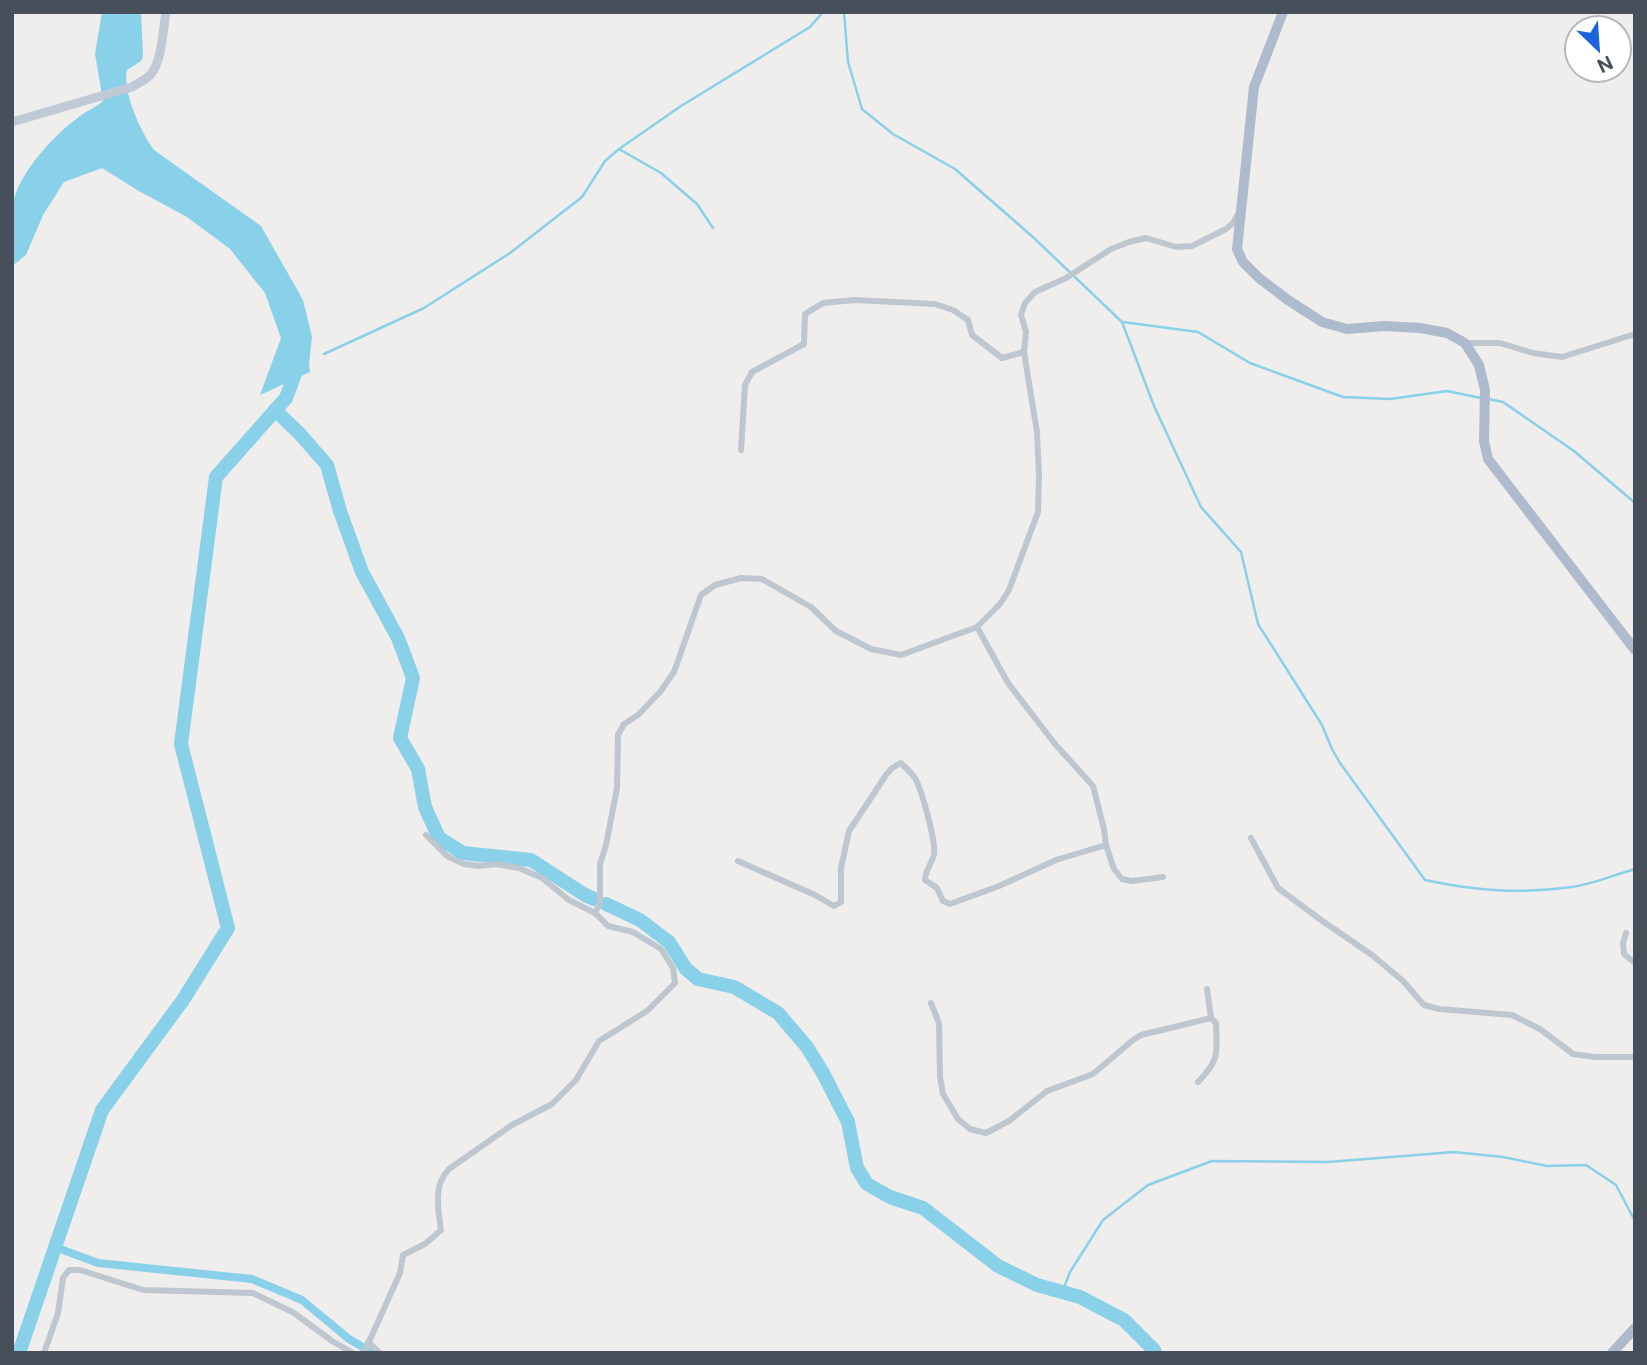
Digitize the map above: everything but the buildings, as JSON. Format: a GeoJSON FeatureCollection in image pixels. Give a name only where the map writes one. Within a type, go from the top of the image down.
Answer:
{"type":"FeatureCollection","features":[{"type":"Feature","properties":{"kind":"main road"},"geometry":{"type":"LineString","coordinates":[[12,122],[132,87],[152,73],[158,60],[166,12]]}},
{"type":"Feature","properties":{"kind":"main road"},"geometry":{"type":"LineString","coordinates":[[1283,12],[1254,87],[1237,249],[1243,262],[1259,278],[1322,322],[1347,329],[1384,326],[1420,328],[1447,333],[1465,343],[1479,365],[1485,390],[1484,441],[1488,459],[1635,650]]}},
{"type":"Feature","properties":{"kind":"main road"},"geometry":{"type":"LineString","coordinates":[[1612,1353],[1635,1328]]}},
{"type":"Feature","properties":{"kind":"street"},"geometry":{"type":"LineString","coordinates":[[595,913],[600,903],[600,864],[617,788],[618,735],[624,724],[638,715],[660,692],[674,672],[701,595],[715,585],[741,578],[762,579],[811,607],[836,631],[871,649],[901,655],[976,627],[1000,604],[1009,590],[1038,513],[1037,432],[1024,352],[1026,332],[1021,315],[1025,303],[1035,292],[1072,274],[1111,249],[1146,238],[1176,247],[1192,246],[1226,229],[1240,211]]}},
{"type":"Feature","properties":{"kind":"street"},"geometry":{"type":"LineString","coordinates":[[741,450],[746,385],[752,372],[804,344],[805,314],[823,303],[855,300],[935,304],[953,310],[968,320],[972,335],[1002,358],[1024,352]]}},
{"type":"Feature","properties":{"kind":"street"},"geometry":{"type":"LineString","coordinates":[[1465,343],[1500,343],[1533,353],[1563,356],[1635,334]]}},
{"type":"Feature","properties":{"kind":"street"},"geometry":{"type":"LineString","coordinates":[[976,627],[1008,683],[1055,744],[1093,786],[1114,869],[1122,879],[1132,881],[1163,877]]}},
{"type":"Feature","properties":{"kind":"street"},"geometry":{"type":"LineString","coordinates":[[738,861],[834,906],[837,905],[841,902],[841,869],[849,831],[886,775],[901,764],[915,778],[923,799],[932,840],[934,855],[925,880],[937,888],[943,901],[950,904],[999,886],[1056,860],[1106,845]]}},
{"type":"Feature","properties":{"kind":"street"},"geometry":{"type":"LineString","coordinates":[[380,1353],[366,1347],[400,1273],[403,1255],[425,1244],[441,1230],[438,1201],[442,1176],[512,1125],[552,1104],[576,1080],[599,1041],[647,1011],[676,983],[673,968],[661,949],[633,932],[608,926],[595,913],[569,900],[542,878],[519,868],[496,864],[464,864],[447,856],[426,835]]}},
{"type":"Feature","properties":{"kind":"street"},"geometry":{"type":"LineString","coordinates":[[1251,838],[1278,888],[1373,955],[1403,981],[1424,1005],[1439,1009],[1512,1015],[1540,1029],[1573,1054],[1635,1057]]}},
{"type":"Feature","properties":{"kind":"street"},"geometry":{"type":"LineString","coordinates":[[1626,933],[1624,954],[1635,963]]}},
{"type":"Feature","properties":{"kind":"street"},"geometry":{"type":"LineString","coordinates":[[1198,1082],[1211,1068],[1217,1054],[1216,1023],[1211,1018],[1207,989]]}},
{"type":"Feature","properties":{"kind":"street"},"geometry":{"type":"LineString","coordinates":[[931,1003],[939,1023],[943,1094],[958,1119],[970,1129],[986,1133],[1009,1121],[1047,1091],[1093,1074],[1141,1035],[1211,1018]]}},
{"type":"Feature","properties":{"kind":"street"},"geometry":{"type":"LineString","coordinates":[[44,1353],[58,1313],[63,1278],[69,1270],[80,1270],[143,1290],[253,1293],[295,1313],[332,1342],[353,1353]]}},
{"type":"Feature","properties":{"kind":"water"},"geometry":{"type":"Polygon","coordinates":[[[102,12],[141,12],[143,56],[141,61],[127,70],[126,79],[138,123],[154,150],[261,226],[303,300],[312,337],[310,372],[260,395],[281,338],[265,293],[230,249],[187,217],[102,168],[64,182],[43,215],[26,255],[12,266],[11,212],[22,180],[38,156],[59,134],[103,101],[95,54],[102,12]]]}},
{"type":"Feature","properties":{"kind":"waterway"},"geometry":{"type":"LineString","coordinates":[[324,354],[424,308],[510,253],[582,197],[605,161],[619,149],[681,106],[810,27],[823,12]]}},
{"type":"Feature","properties":{"kind":"waterway"},"geometry":{"type":"LineString","coordinates":[[844,12],[848,62],[862,109],[893,134],[955,169],[1034,238],[1122,322],[1154,406],[1201,507],[1241,552],[1258,624],[1322,725],[1340,763],[1425,880],[1462,887],[1516,891],[1580,886],[1635,869]]}},
{"type":"Feature","properties":{"kind":"waterway"},"geometry":{"type":"LineString","coordinates":[[619,149],[661,173],[697,204],[713,228]]}},
{"type":"Feature","properties":{"kind":"waterway"},"geometry":{"type":"LineString","coordinates":[[1123,322],[1198,332],[1250,363],[1343,397],[1390,399],[1447,391],[1481,398]]}},
{"type":"Feature","properties":{"kind":"waterway"},"geometry":{"type":"LineString","coordinates":[[19,1353],[102,1110],[183,1000],[228,928],[181,744],[216,477],[286,398],[299,363]]}},
{"type":"Feature","properties":{"kind":"waterway"},"geometry":{"type":"LineString","coordinates":[[1488,399],[1503,402],[1574,451],[1635,503]]}},
{"type":"Feature","properties":{"kind":"waterway"},"geometry":{"type":"LineString","coordinates":[[275,410],[327,465],[362,572],[398,638],[413,678],[400,738],[418,769],[425,807],[439,838],[463,853],[531,860],[594,899]]}},
{"type":"Feature","properties":{"kind":"waterway"},"geometry":{"type":"LineString","coordinates":[[606,904],[640,920],[669,942],[686,969],[698,979],[734,987],[778,1013],[807,1047],[823,1073],[848,1122],[857,1168],[867,1184],[890,1197],[923,1208],[998,1266],[1037,1285],[1080,1297],[1124,1320],[1155,1353]]}},
{"type":"Feature","properties":{"kind":"waterway"},"geometry":{"type":"LineString","coordinates":[[1062,1293],[1070,1272],[1103,1220],[1148,1185],[1212,1161],[1328,1162],[1454,1152],[1503,1157],[1547,1166],[1586,1165],[1616,1185],[1635,1221]]}},
{"type":"Feature","properties":{"kind":"waterway"},"geometry":{"type":"LineString","coordinates":[[55,1247],[98,1263],[252,1279],[302,1300],[349,1339],[373,1353]]}}]}
